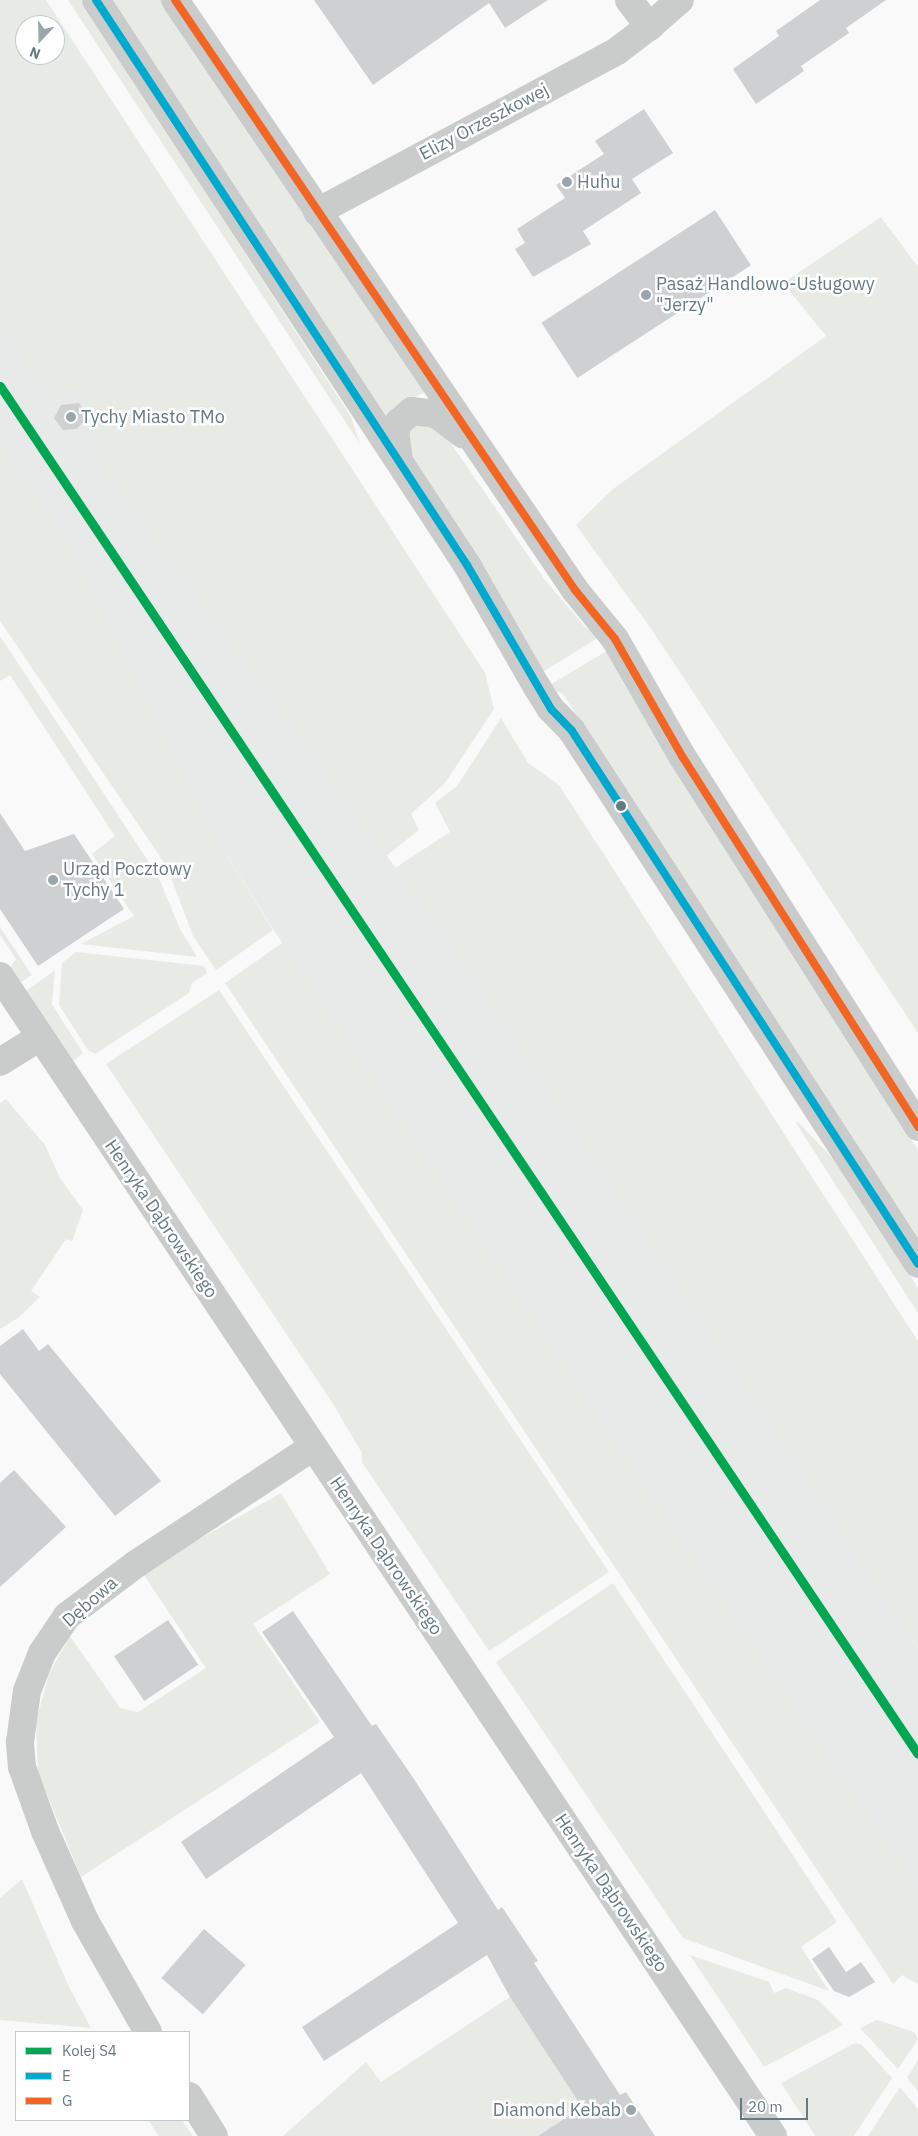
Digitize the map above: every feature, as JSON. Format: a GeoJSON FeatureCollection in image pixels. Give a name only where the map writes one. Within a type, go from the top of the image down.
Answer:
{"type":"FeatureCollection","features":[{"type":"Feature","properties":{"kind":"street"},"geometry":{"type":"LineString","coordinates":[[96,0],[467,565],[551,709],[572,731],[918,1264]]}},
{"type":"Feature","properties":{"kind":"street"},"geometry":{"type":"LineString","coordinates":[[175,0],[317,212],[576,590],[615,639],[682,756],[918,1128]]}},
{"type":"Feature","properties":{"kind":"street"},"geometry":{"type":"LineString","coordinates":[[629,0],[649,27]]}},
{"type":"Feature","properties":{"kind":"street","name":"Elizy Orzeszkowej"},"geometry":{"type":"LineString","coordinates":[[317,212],[617,52],[680,0]]}},
{"type":"Feature","properties":{"kind":"street"},"geometry":{"type":"LineString","coordinates":[[400,464],[394,442],[395,432],[399,422],[412,411],[436,414],[476,443]]}},
{"type":"Feature","properties":{"kind":"street","name":"Henryka Dąbrowskiego"},"geometry":{"type":"LineString","coordinates":[[0,976],[773,2136]]}},
{"type":"Feature","properties":{"kind":"street"},"geometry":{"type":"LineString","coordinates":[[0,1062],[40,1037]]}},
{"type":"Feature","properties":{"kind":"street","name":"Dębowa"},"geometry":{"type":"LineString","coordinates":[[147,2031],[74,1898],[45,1831],[22,1767],[10,1741],[42,1653],[67,1616],[136,1564],[313,1447]]}},
{"type":"Feature","properties":{"kind":"street"},"geometry":{"type":"LineString","coordinates":[[190,2098],[214,2136]]}},
{"type":"Feature","properties":{"kind":"shaded area"},"geometry":{"type":"Polygon","coordinates":[[[0,0],[46,0],[56,15],[15,15],[15,65],[65,65],[65,29],[485,673],[494,709],[445,783],[411,814],[419,830],[386,856],[88,448],[105,436],[74,389],[52,402],[0,326],[0,0]]]}},
{"type":"Feature","properties":{"kind":"shaded area"},"geometry":{"type":"Polygon","coordinates":[[[68,0],[81,0],[351,417],[360,444],[68,0]]]}},
{"type":"Feature","properties":{"kind":"shaded area"},"geometry":{"type":"Polygon","coordinates":[[[112,0],[165,0],[427,390],[424,393],[402,402],[384,417],[112,0]]]}},
{"type":"Feature","properties":{"kind":"shaded area"},"geometry":{"type":"Polygon","coordinates":[[[881,217],[918,267],[918,1033],[652,630],[576,525],[613,489],[826,336],[783,283],[881,217]]]}},
{"type":"Feature","properties":{"kind":"shaded area"},"geometry":{"type":"Polygon","coordinates":[[[0,326],[52,401],[74,389],[106,436],[89,448],[447,938],[918,1648],[918,1889],[611,1438],[285,948],[213,833],[45,507],[0,445],[0,326]]]}},
{"type":"Feature","properties":{"kind":"shaded area"},"geometry":{"type":"Polygon","coordinates":[[[418,421],[439,426],[545,580],[586,628],[603,635],[539,674],[405,452],[408,428],[418,421]]]}},
{"type":"Feature","properties":{"kind":"shaded area"},"geometry":{"type":"Polygon","coordinates":[[[0,445],[45,506],[213,833],[273,930],[216,970],[193,936],[167,867],[0,621],[0,445]]]}},
{"type":"Feature","properties":{"kind":"shaded area"},"geometry":{"type":"Polygon","coordinates":[[[0,636],[158,876],[180,929],[197,957],[81,944],[134,916],[92,854],[115,836],[10,675],[0,681],[0,636]]]}},
{"type":"Feature","properties":{"kind":"shaded area"},"geometry":{"type":"Polygon","coordinates":[[[612,648],[671,760],[918,1150],[918,1245],[563,694],[546,687],[612,648]]]}},
{"type":"Feature","properties":{"kind":"shaded area"},"geometry":{"type":"Polygon","coordinates":[[[501,718],[528,763],[559,785],[918,1341],[918,1648],[447,938],[395,868],[450,832],[435,803],[457,786],[501,718]]]}},
{"type":"Feature","properties":{"kind":"shaded area"},"geometry":{"type":"Polygon","coordinates":[[[0,927],[32,975],[21,982],[10,968],[16,959],[0,935],[0,927]]]}},
{"type":"Feature","properties":{"kind":"shaded area"},"geometry":{"type":"Polygon","coordinates":[[[282,943],[611,1438],[918,1889],[918,1984],[902,1975],[893,1984],[225,983],[282,943]]]}},
{"type":"Feature","properties":{"kind":"shaded area"},"geometry":{"type":"Polygon","coordinates":[[[76,952],[204,966],[207,973],[192,983],[189,993],[95,1054],[88,1050],[59,1005],[62,963],[76,952]]]}},
{"type":"Feature","properties":{"kind":"shaded area"},"geometry":{"type":"Polygon","coordinates":[[[55,970],[52,1004],[83,1053],[72,1062],[25,992],[55,970]]]}},
{"type":"Feature","properties":{"kind":"shaded area"},"geometry":{"type":"Polygon","coordinates":[[[219,990],[609,1572],[489,1651],[362,1462],[362,1453],[333,1404],[106,1064],[219,990]]]}},
{"type":"Feature","properties":{"kind":"shaded area"},"geometry":{"type":"Polygon","coordinates":[[[6,1099],[45,1145],[60,1178],[83,1210],[72,1241],[66,1239],[31,1291],[40,1297],[18,1318],[0,1329],[0,1103],[6,1099]]]}},
{"type":"Feature","properties":{"kind":"shaded area"},"geometry":{"type":"Polygon","coordinates":[[[798,1122],[841,1167],[918,1288],[918,1313],[796,1123],[798,1122]]]}},
{"type":"Feature","properties":{"kind":"shaded area"},"geometry":{"type":"Polygon","coordinates":[[[281,1493],[330,1574],[253,1624],[320,1722],[81,1877],[38,1772],[36,1722],[49,1674],[70,1636],[120,1708],[138,1712],[206,1668],[144,1575],[196,1541],[281,1493]]]}},
{"type":"Feature","properties":{"kind":"shaded area"},"geometry":{"type":"Polygon","coordinates":[[[613,1583],[837,1922],[801,1947],[829,1991],[683,1938],[496,1662],[613,1583]]]}},
{"type":"Feature","properties":{"kind":"shaded area"},"geometry":{"type":"Polygon","coordinates":[[[22,1879],[70,1989],[91,2028],[0,2020],[0,1898],[22,1879]]]}},
{"type":"Feature","properties":{"kind":"shaded area"},"geometry":{"type":"Polygon","coordinates":[[[690,1955],[769,1982],[774,1993],[786,1988],[818,2000],[843,2025],[764,2067],[690,1955]]]}},
{"type":"Feature","properties":{"kind":"shaded area"},"geometry":{"type":"Polygon","coordinates":[[[510,1997],[586,2112],[568,2116],[538,2136],[283,2136],[366,2062],[381,2082],[510,1997]]]}},
{"type":"Feature","properties":{"kind":"shaded area"},"geometry":{"type":"Polygon","coordinates":[[[877,2020],[914,2032],[918,2039],[898,2069],[860,2028],[877,2020]]]}},
{"type":"Feature","properties":{"kind":"shaded area"},"geometry":{"type":"Polygon","coordinates":[[[855,2043],[862,2045],[892,2078],[854,2136],[815,2136],[781,2083],[855,2043]]]}},
{"type":"Feature","properties":{"kind":"shaded area"},"geometry":{"type":"Polygon","coordinates":[[[918,2060],[918,2091],[907,2078],[918,2060]]]}},
{"type":"Feature","properties":{"kind":"shaded area"},"geometry":{"type":"Polygon","coordinates":[[[900,2087],[918,2109],[918,2136],[868,2136],[900,2087]]]}},
{"type":"Feature","properties":{"kind":"shaded area"},"geometry":{"type":"Polygon","coordinates":[[[149,2121],[183,2121],[193,2136],[159,2136],[149,2121]]]}},
{"type":"Feature","properties":{"kind":"building"},"geometry":{"type":"Polygon","coordinates":[[[314,0],[548,0],[505,28],[489,3],[373,85],[314,0]]]}},
{"type":"Feature","properties":{"kind":"building"},"geometry":{"type":"Polygon","coordinates":[[[820,0],[886,0],[846,28],[849,33],[801,66],[804,71],[756,104],[733,69],[779,36],[776,31],[820,0]]]}},
{"type":"Feature","properties":{"kind":"building"},"geometry":{"type":"Polygon","coordinates":[[[644,109],[673,153],[632,179],[641,193],[583,231],[591,244],[533,277],[515,249],[525,243],[517,229],[565,198],[556,185],[604,154],[595,141],[644,109]]]}},
{"type":"Feature","properties":{"kind":"building","name":"Pasaż Handlowo-Usługowy \"Jerzy\""},"geometry":{"type":"Polygon","coordinates":[[[715,210],[751,265],[577,378],[541,323],[715,210]]]}},
{"type":"Feature","properties":{"kind":"building","name":"Tychy Miasto TMo"},"geometry":{"type":"Polygon","coordinates":[[[79,403],[88,416],[77,429],[63,430],[54,418],[61,405],[79,403]]]}},
{"type":"Feature","properties":{"kind":"building","name":"Urząd Pocztowy Tychy 1"},"geometry":{"type":"Polygon","coordinates":[[[0,813],[25,851],[74,834],[124,909],[38,966],[0,909],[0,813]]]}},
{"type":"Feature","properties":{"kind":"building"},"geometry":{"type":"Polygon","coordinates":[[[23,1329],[39,1351],[48,1344],[161,1481],[115,1516],[0,1374],[0,1346],[23,1329]]]}},
{"type":"Feature","properties":{"kind":"building"},"geometry":{"type":"Polygon","coordinates":[[[14,1470],[66,1527],[0,1587],[0,1483],[14,1470]]]}},
{"type":"Feature","properties":{"kind":"building"},"geometry":{"type":"Polygon","coordinates":[[[293,1611],[372,1726],[376,1724],[414,1779],[498,1910],[502,1907],[538,1961],[534,1963],[620,2095],[626,2092],[655,2136],[538,2136],[582,2107],[510,1997],[487,1955],[324,2061],[302,2027],[458,1923],[361,1773],[206,1879],[181,1842],[334,1737],[262,1632],[293,1611]]]}},
{"type":"Feature","properties":{"kind":"building"},"geometry":{"type":"Polygon","coordinates":[[[168,1620],[198,1665],[144,1701],[114,1656],[168,1620]]]}},
{"type":"Feature","properties":{"kind":"building"},"geometry":{"type":"Polygon","coordinates":[[[204,1929],[246,1965],[203,2014],[161,1978],[204,1929]]]}},
{"type":"Feature","properties":{"kind":"building"},"geometry":{"type":"Polygon","coordinates":[[[829,1947],[846,1972],[861,1962],[875,1982],[849,1997],[834,1991],[812,1959],[829,1947]]]}},
{"type":"Feature","properties":{"kind":"rail line","name":"S4"},"geometry":{"type":"LineString","coordinates":[[0,386],[918,1754]]}},
{"type":"Feature","properties":{"kind":"transit line","name":"E"},"geometry":{"type":"LineString","coordinates":[[96,0],[467,565],[551,709],[572,731],[918,1264]]}},
{"type":"Feature","properties":{"kind":"transit line","name":"G"},"geometry":{"type":"LineString","coordinates":[[175,0],[575,590],[615,639],[682,756],[918,1127]]}},
{"type":"Feature","properties":{"kind":"place","name":"Huhu"},"geometry":{"type":"Point","coordinates":[567,182]}},
{"type":"Feature","properties":{"kind":"place","name":"Pasaż Handlowo-Usługowy \"Jerzy\""},"geometry":{"type":"Point","coordinates":[646,295]}},
{"type":"Feature","properties":{"kind":"place","name":"Tychy Miasto TMo"},"geometry":{"type":"Point","coordinates":[71,417]}},
{"type":"Feature","properties":{"kind":"place","name":"Urząd Pocztowy Tychy 1"},"geometry":{"type":"Point","coordinates":[53,880]}},
{"type":"Feature","properties":{"kind":"place","name":"Diamond Kebab"},"geometry":{"type":"Point","coordinates":[631,2110]}}]}
